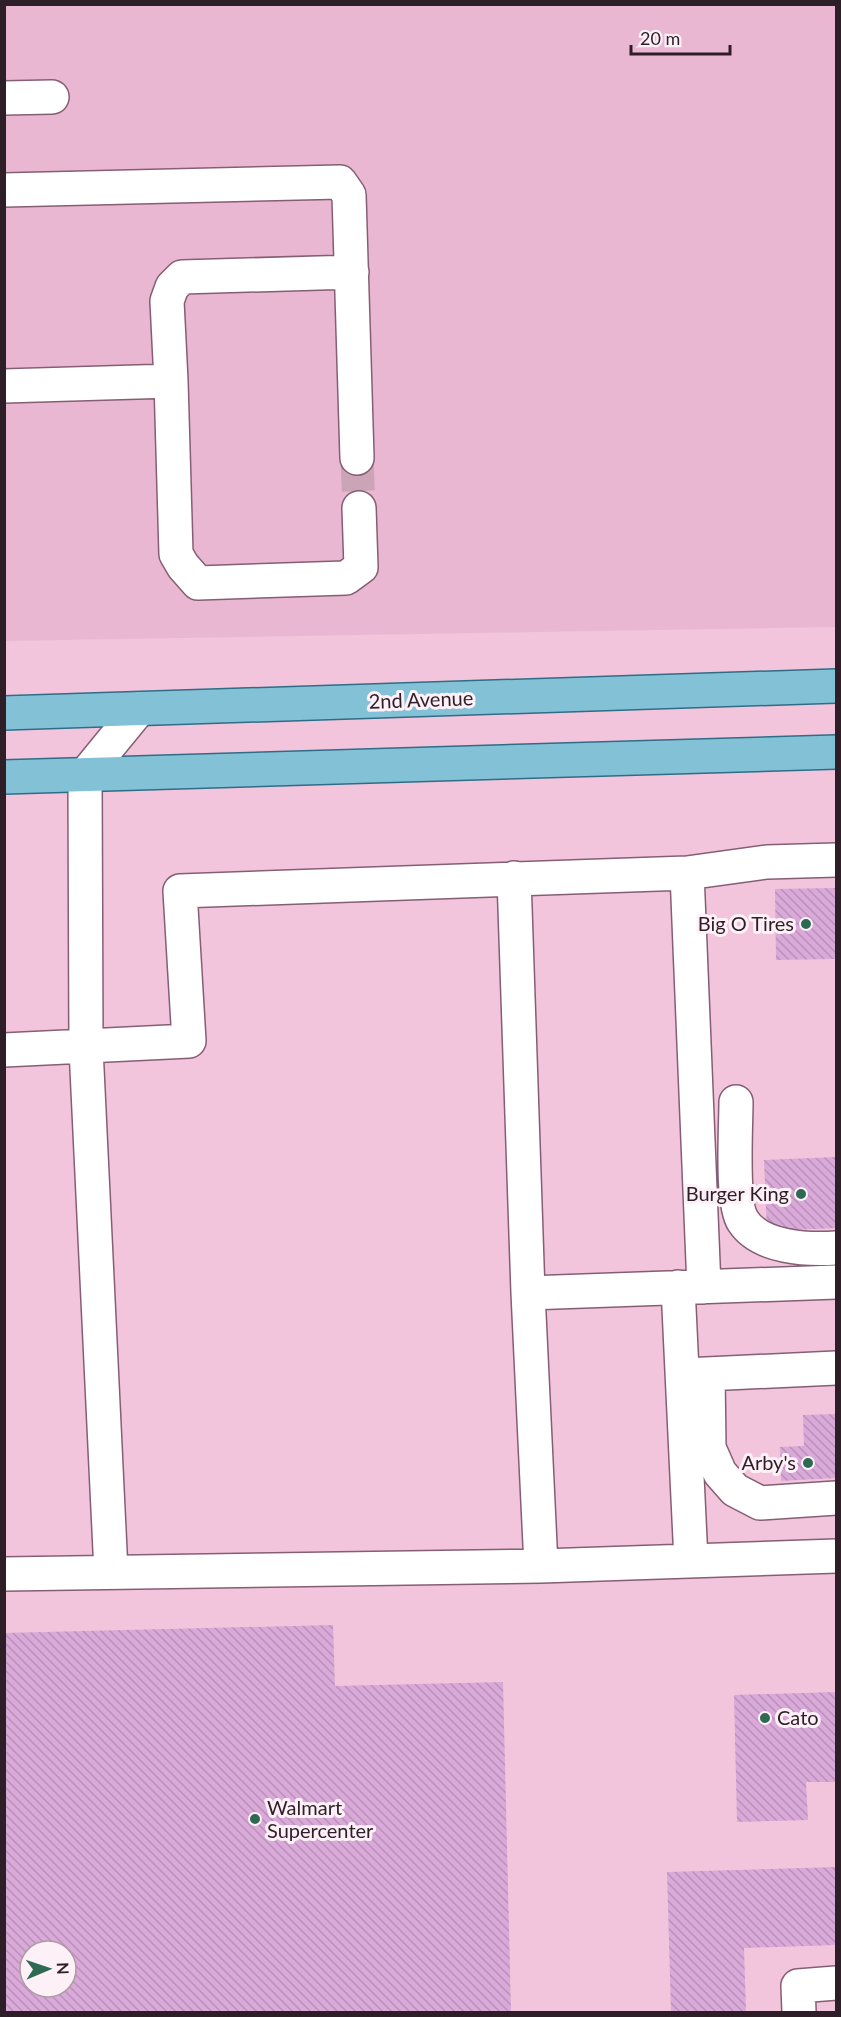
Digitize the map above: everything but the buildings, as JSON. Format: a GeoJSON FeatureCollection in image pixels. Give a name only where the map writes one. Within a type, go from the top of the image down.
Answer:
{"type":"FeatureCollection","features":[{"type":"Feature","properties":{"kind":"main road","name":"2nd Avenue"},"geometry":{"type":"LineString","coordinates":[[4,713],[837,686]]}},
{"type":"Feature","properties":{"kind":"main road"},"geometry":{"type":"LineString","coordinates":[[4,777],[837,752]]}},
{"type":"Feature","properties":{"kind":"lane"},"geometry":{"type":"LineString","coordinates":[[4,98],[52,97]]}},
{"type":"Feature","properties":{"kind":"lane"},"geometry":{"type":"LineString","coordinates":[[4,190],[340,182],[349,195],[357,458]]}},
{"type":"Feature","properties":{"kind":"lane"},"geometry":{"type":"LineString","coordinates":[[352,272],[182,277],[172,287],[166,302],[171,381],[176,554],[198,583],[346,578],[361,567],[359,508]]}},
{"type":"Feature","properties":{"kind":"lane"},"geometry":{"type":"LineString","coordinates":[[4,386],[171,381]]}},
{"type":"Feature","properties":{"kind":"lane"},"geometry":{"type":"LineString","coordinates":[[111,1572],[86,1048],[85,775],[139,709]]}},
{"type":"Feature","properties":{"kind":"lane"},"geometry":{"type":"LineString","coordinates":[[4,1050],[86,1048],[189,1041],[180,891],[687,873],[766,862],[837,860]]}},
{"type":"Feature","properties":{"kind":"lane"},"geometry":{"type":"LineString","coordinates":[[687,873],[691,1287],[695,1374],[691,1561]]}},
{"type":"Feature","properties":{"kind":"lane"},"geometry":{"type":"LineString","coordinates":[[514,878],[528,1293],[541,1566]]}},
{"type":"Feature","properties":{"kind":"lane"},"geometry":{"type":"LineString","coordinates":[[735,1102],[736,1199],[742,1221],[759,1237],[777,1244],[816,1249],[837,1248]]}},
{"type":"Feature","properties":{"kind":"lane"},"geometry":{"type":"LineString","coordinates":[[528,1293],[837,1282]]}},
{"type":"Feature","properties":{"kind":"lane"},"geometry":{"type":"LineString","coordinates":[[695,1374],[837,1368]]}},
{"type":"Feature","properties":{"kind":"lane"},"geometry":{"type":"LineString","coordinates":[[695,1374],[709,1448],[720,1473],[735,1490],[760,1503],[837,1498]]}},
{"type":"Feature","properties":{"kind":"lane"},"geometry":{"type":"LineString","coordinates":[[4,1574],[541,1566],[837,1556]]}},
{"type":"Feature","properties":{"kind":"lane"},"geometry":{"type":"LineString","coordinates":[[799,2013],[798,1986],[837,1983]]}},
{"type":"Feature","properties":{"kind":"shaded area"},"geometry":{"type":"Polygon","coordinates":[[[4,5],[836,5],[836,627],[5,641],[4,5]]]}},
{"type":"Feature","properties":{"kind":"tunnel"},"geometry":{"type":"LineString","coordinates":[[357,458],[359,508]]}},
{"type":"Feature","properties":{"kind":"place","name":"Big O Tires"},"geometry":{"type":"Point","coordinates":[806,924]}},
{"type":"Feature","properties":{"kind":"place","name":"Burger King"},"geometry":{"type":"Point","coordinates":[801,1194]}},
{"type":"Feature","properties":{"kind":"place","name":"Arby's"},"geometry":{"type":"Point","coordinates":[808,1463]}},
{"type":"Feature","properties":{"kind":"place","name":"Cato"},"geometry":{"type":"Point","coordinates":[765,1718]}},
{"type":"Feature","properties":{"kind":"place","name":"Walmart Supercenter"},"geometry":{"type":"Point","coordinates":[255,1819]}}]}
